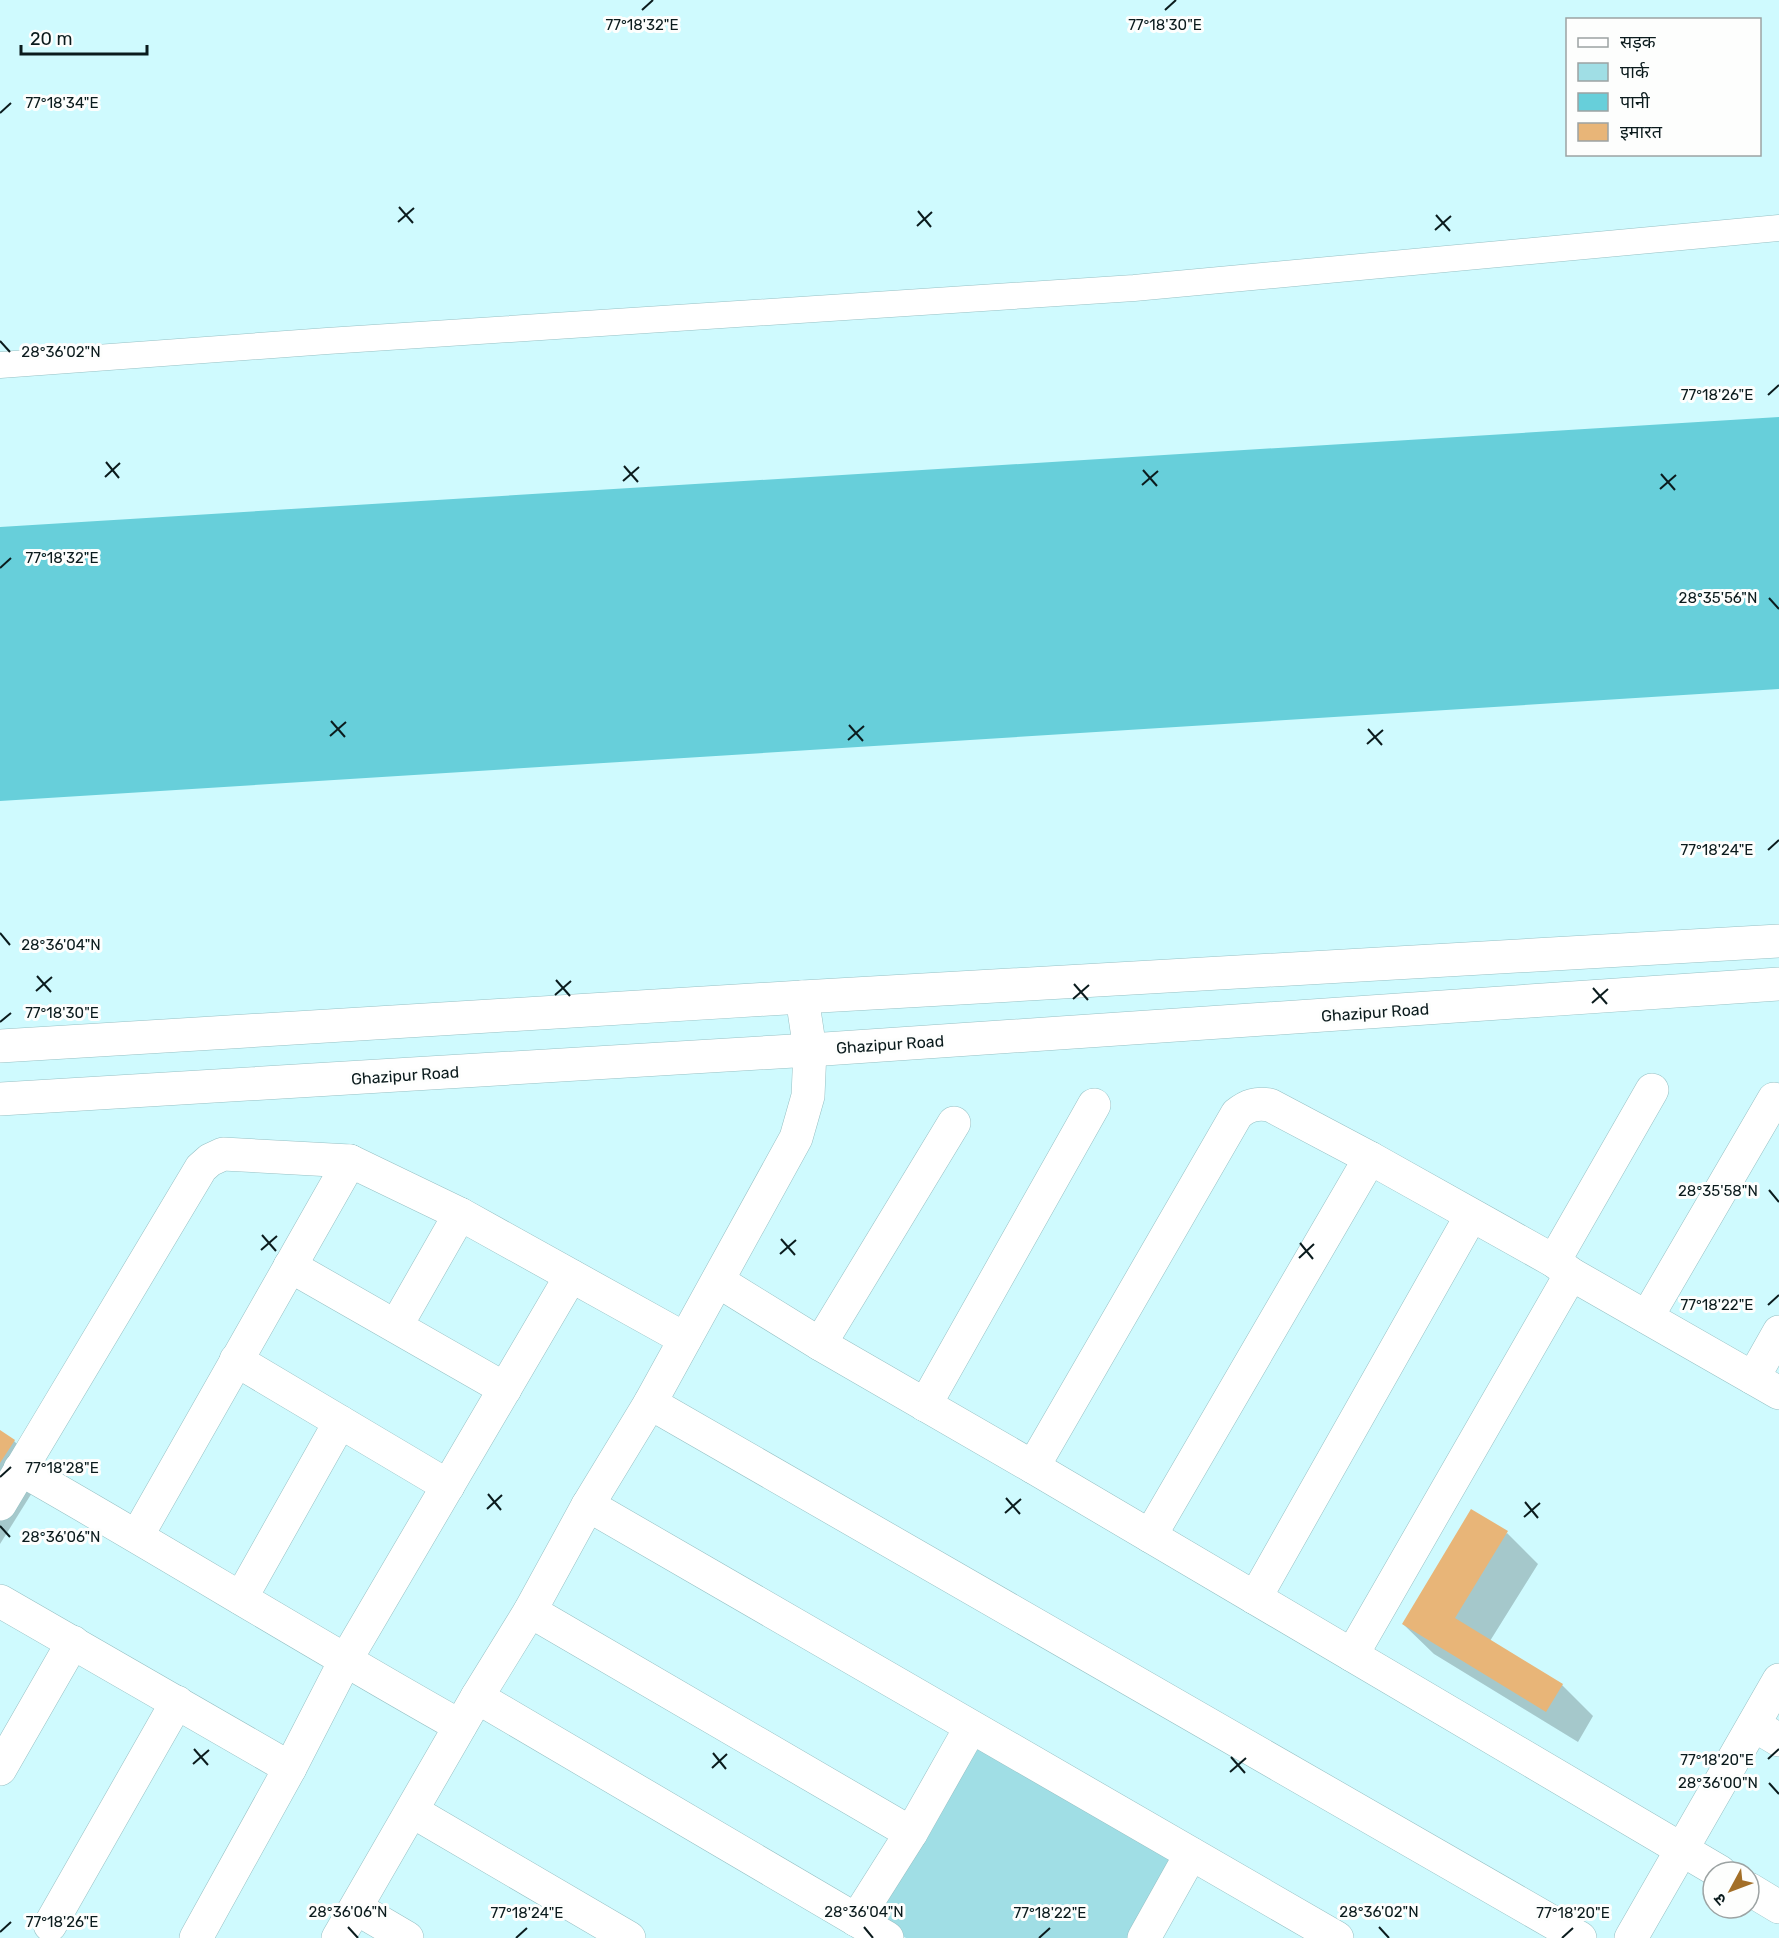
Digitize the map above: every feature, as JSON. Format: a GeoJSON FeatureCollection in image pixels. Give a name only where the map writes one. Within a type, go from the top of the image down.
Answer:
{"type":"FeatureCollection","features":[{"type":"Feature","properties":{"kind":"street"},"geometry":{"type":"LineString","coordinates":[[0,1046],[1779,941]]}},
{"type":"Feature","properties":{"kind":"street","name":"Ghazipur Road"},"geometry":{"type":"LineString","coordinates":[[0,1099],[810,1050],[1779,984]]}},
{"type":"Feature","properties":{"kind":"street"},"geometry":{"type":"LineString","coordinates":[[338,1938],[477,1697],[530,1611],[588,1505],[650,1403],[796,1138],[808,1096],[810,1050],[802,997]]}},
{"type":"Feature","properties":{"kind":"street"},"geometry":{"type":"LineString","coordinates":[[1352,1655],[1562,1267],[1652,1090]]}},
{"type":"Feature","properties":{"kind":"street"},"geometry":{"type":"LineString","coordinates":[[1647,1317],[1774,1099]]}},
{"type":"Feature","properties":{"kind":"street"},"geometry":{"type":"LineString","coordinates":[[1033,1467],[1237,1114],[1248,1105],[1259,1103],[1270,1104],[1370,1158],[1766,1386],[1779,1332]]}},
{"type":"Feature","properties":{"kind":"street"},"geometry":{"type":"LineString","coordinates":[[925,1405],[1094,1105]]}},
{"type":"Feature","properties":{"kind":"street"},"geometry":{"type":"LineString","coordinates":[[820,1344],[954,1124]]}},
{"type":"Feature","properties":{"kind":"street"},"geometry":{"type":"LineString","coordinates":[[0,1504],[201,1168],[210,1160],[223,1154],[350,1161],[460,1214],[684,1339]]}},
{"type":"Feature","properties":{"kind":"street"},"geometry":{"type":"LineString","coordinates":[[1150,1536],[1370,1158]]}},
{"type":"Feature","properties":{"kind":"street"},"geometry":{"type":"LineString","coordinates":[[137,1536],[350,1161]]}},
{"type":"Feature","properties":{"kind":"street"},"geometry":{"type":"LineString","coordinates":[[396,1326],[460,1214]]}},
{"type":"Feature","properties":{"kind":"street"},"geometry":{"type":"LineString","coordinates":[[1255,1598],[1471,1216]]}},
{"type":"Feature","properties":{"kind":"street"},"geometry":{"type":"LineString","coordinates":[[290,1266],[505,1389]]}},
{"type":"Feature","properties":{"kind":"street"},"geometry":{"type":"LineString","coordinates":[[196,1938],[290,1768],[345,1661],[571,1276]]}},
{"type":"Feature","properties":{"kind":"street"},"geometry":{"type":"LineString","coordinates":[[718,1281],[820,1344],[1701,1860]]}},
{"type":"Feature","properties":{"kind":"street"},"geometry":{"type":"LineString","coordinates":[[236,1360],[448,1486]]}},
{"type":"Feature","properties":{"kind":"street"},"geometry":{"type":"LineString","coordinates":[[650,1403],[1580,1938]]}},
{"type":"Feature","properties":{"kind":"street"},"geometry":{"type":"LineString","coordinates":[[241,1598],[340,1422]]}},
{"type":"Feature","properties":{"kind":"street"},"geometry":{"type":"LineString","coordinates":[[20,1469],[137,1536],[345,1661],[460,1726]]}},
{"type":"Feature","properties":{"kind":"street"},"geometry":{"type":"LineString","coordinates":[[588,1505],[1337,1938]]}},
{"type":"Feature","properties":{"kind":"street"},"geometry":{"type":"LineString","coordinates":[[0,1601],[290,1768]]}},
{"type":"Feature","properties":{"kind":"street"},"geometry":{"type":"LineString","coordinates":[[530,1611],[911,1833]]}},
{"type":"Feature","properties":{"kind":"street"},"geometry":{"type":"LineString","coordinates":[[0,1769],[73,1642]]}},
{"type":"Feature","properties":{"kind":"street"},"geometry":{"type":"LineString","coordinates":[[1631,1938],[1682,1849],[1766,1732],[1779,1680]]}},
{"type":"Feature","properties":{"kind":"street"},"geometry":{"type":"LineString","coordinates":[[477,1697],[887,1938]]}},
{"type":"Feature","properties":{"kind":"street"},"geometry":{"type":"LineString","coordinates":[[50,1925],[177,1702]]}},
{"type":"Feature","properties":{"kind":"street"},"geometry":{"type":"LineString","coordinates":[[856,1920],[911,1833],[971,1726]]}},
{"type":"Feature","properties":{"kind":"street"},"geometry":{"type":"LineString","coordinates":[[412,1811],[629,1938]]}},
{"type":"Feature","properties":{"kind":"street"},"geometry":{"type":"LineString","coordinates":[[1144,1938],[1191,1854]]}},
{"type":"Feature","properties":{"kind":"street"},"geometry":{"type":"LineString","coordinates":[[1761,1896],[1779,1907]]}},
{"type":"Feature","properties":{"kind":"street"},"geometry":{"type":"LineString","coordinates":[[356,1908],[407,1938]]}},
{"type":"Feature","properties":{"kind":"lane"},"geometry":{"type":"LineString","coordinates":[[0,365],[1134,288],[1779,228]]}},
{"type":"Feature","properties":{"kind":"green space"},"geometry":{"type":"Polygon","coordinates":[[[974,1722],[1190,1850],[1138,1938],[906,1938],[865,1914],[974,1722]]]}},
{"type":"Feature","properties":{"kind":"water"},"geometry":{"type":"Polygon","coordinates":[[[1779,417],[1779,689],[0,801],[0,527],[1779,417]]]}},
{"type":"Feature","properties":{"kind":"building"},"geometry":{"type":"Polygon","coordinates":[[[0,1430],[15,1440],[0,1463],[0,1430]]]}},
{"type":"Feature","properties":{"kind":"building"},"geometry":{"type":"Polygon","coordinates":[[[1471,1509],[1508,1531],[1455,1618],[1563,1684],[1546,1712],[1402,1624],[1471,1509]]]}}]}
